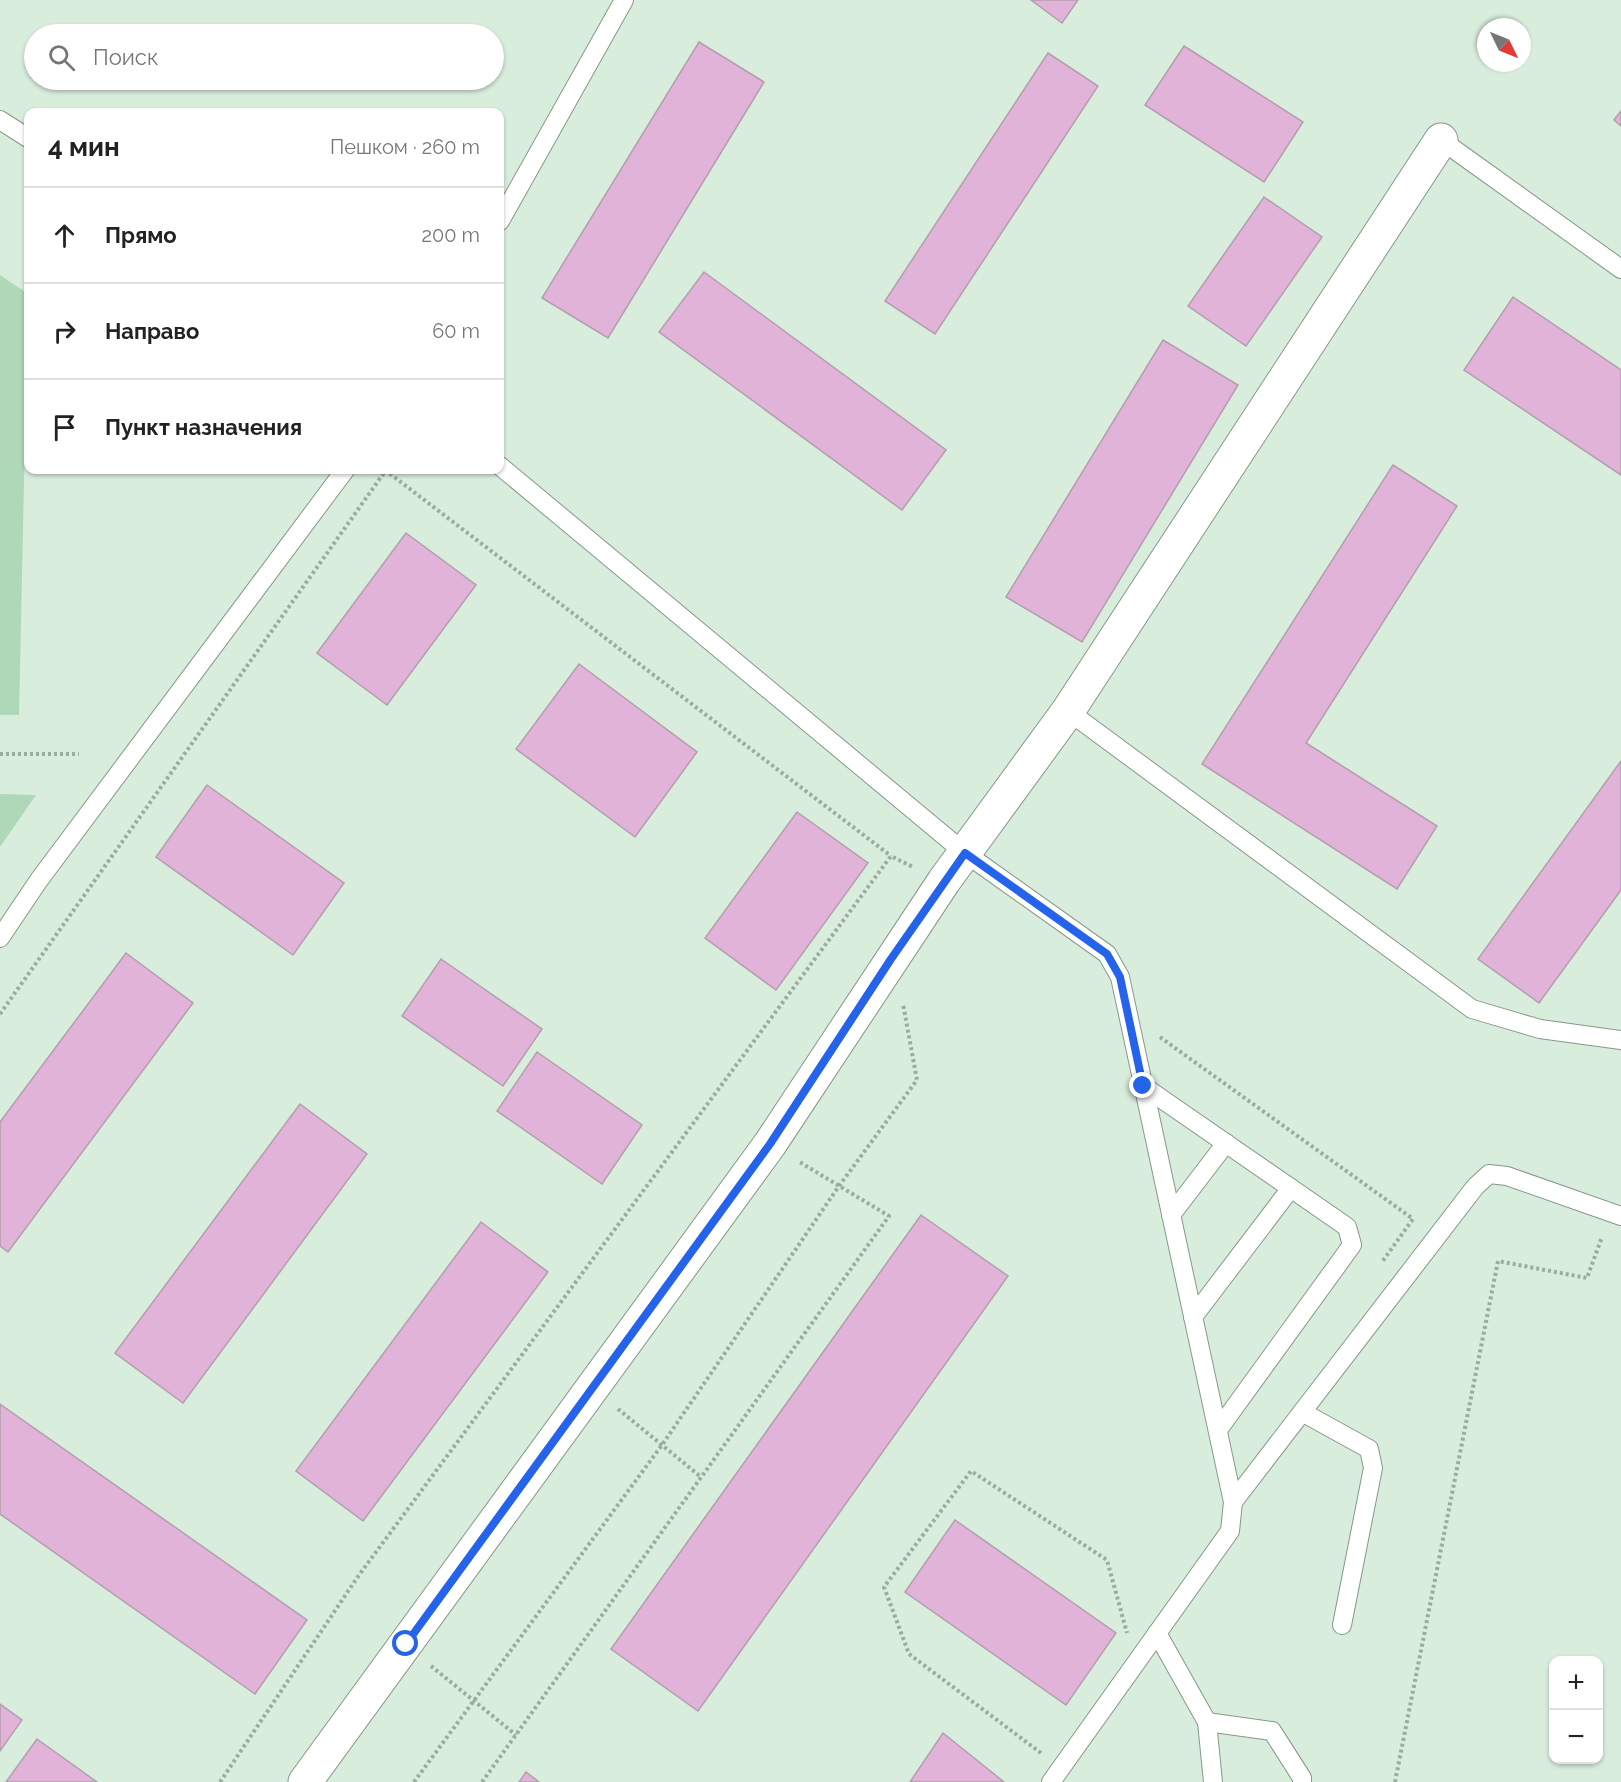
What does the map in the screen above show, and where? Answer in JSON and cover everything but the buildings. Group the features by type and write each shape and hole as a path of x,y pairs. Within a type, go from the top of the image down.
{"street":[{"path":"305,1782 770,1144 944,881 1068,711 1441,140"}],"lane":[{"path":"504,214 624,0"},
{"path":"0,120 24,135"},
{"path":"1441,140 1621,269"},
{"path":"504,469 965,853 1107,954 1120,977 1233,1502 1230,1531 1056,1775"},
{"path":"0,938 39,880 342,474"},
{"path":"1068,711 1472,1009 1540,1029 1621,1040"},
{"path":"1143,1086 1347,1227 1352,1245 1218,1430"},
{"path":"1171,1215 1226,1143"},
{"path":"1233,1502 1468,1196 1489,1174 1507,1176 1616,1214"},
{"path":"1193,1317 1291,1188"},
{"path":"1302,1412 1369,1449 1373,1468 1342,1624"},
{"path":"1157,1634 1207,1722 1213,1782"},
{"path":"1207,1722 1272,1731 1302,1778 1302,1782"}],"path":[{"path":"0,1014 382,474"},
{"path":"390,474 891,856 944,881"},
{"path":"0,754 79,754"},
{"path":"220,1782 359,1575 891,856"},
{"path":"414,1782 663,1445 840,1186 917,1080 902,998"},
{"path":"482,1782 889,1216 770,1144"},
{"path":"1395,1782 1498,1261 1587,1278 1616,1214"},
{"path":"592,1388 701,1477"},
{"path":"1056,1775 909,1654 884,1587 971,1471 1107,1560 1135,1663"},
{"path":"406,1644 472,1701 516,1735"}],"green space":[{"path":"0,275 24,291 24,474 19,715 0,715"},
{"path":"0,794 36,795 0,847"}],"route":[{"path":"406,1644 770,1144 891,959 965,853 1107,954 1120,977 1143,1086"}]}
